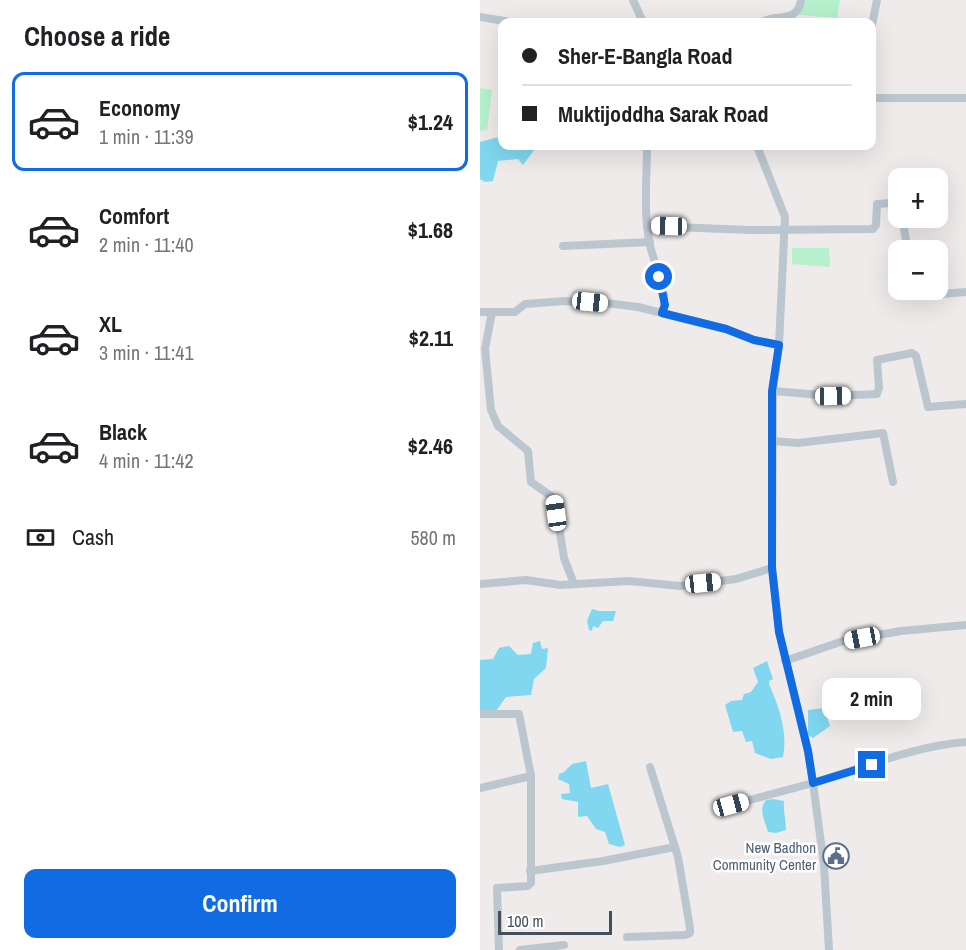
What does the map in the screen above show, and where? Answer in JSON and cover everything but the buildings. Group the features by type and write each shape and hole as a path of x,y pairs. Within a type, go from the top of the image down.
{"street":[{"path":"633,0 641,18"},
{"path":"775,18 791,16 797,12 801,0"},
{"path":"873,18 877,0"},
{"path":"480,17 498,20"},
{"path":"876,98 966,98"},
{"path":"647,150 647,226 663,292 665,305 662,313"},
{"path":"760,150 785,217 779,345 772,391 772,568 779,632 808,751 813,783 824,865 829,950"},
{"path":"647,226 785,230 873,229 876,225 877,204 888,203"},
{"path":"563,246 650,242"},
{"path":"948,293 966,292"},
{"path":"480,312 516,312 524,304 565,301 614,304 662,313 779,345"},
{"path":"492,312 482,349 492,416 498,426 526,448 531,482 555,501 564,558 574,584"},
{"path":"772,391 833,396 877,394 879,388 877,360 912,353 916,356 928,407 966,404"},
{"path":"771,441 798,443 883,433 893,482"},
{"path":"480,584 526,580 560,585 629,581 680,586 736,579 772,568"},
{"path":"785,661 843,641 901,630 966,625"},
{"path":"480,714 519,714 531,776 530,885 497,888 499,950"},
{"path":"731,805 813,783 912,752 948,743 966,742"},
{"path":"627,937 690,933 675,847 650,767"},
{"path":"480,788 531,776"},
{"path":"530,871 603,861 675,847"},
{"path":"520,950 564,945"}],"green space":[{"path":"802,0 840,0 837,18 800,15"},
{"path":"480,88 492,90 487,130 480,131"},
{"path":"792,248 829,248 830,267 792,264"}],"water":[{"path":"498,137 498,150 534,150 523,165 518,159 498,161 493,181 485,182 480,179 480,142"},
{"path":"592,609 616,611 613,621 603,621 598,628 593,626 592,631 589,630 587,621"},
{"path":"540,641 542,649 548,648 546,668 534,679 531,695 506,697 496,711 480,712 480,660 493,659 499,648 509,646 518,655 531,654 533,643"},
{"path":"767,661 773,679 769,681 769,684 779,711 784,738 783,757 771,759 755,753 752,741 746,742 742,731 733,732 725,705 731,701 742,700 744,694 751,692 758,682 753,668"},
{"path":"824,708 830,726 813,738 808,735 808,710"},
{"path":"586,761 591,788 608,784 625,845 620,847 609,844 605,832 596,829 587,816 578,817 578,802 562,799 561,794 570,793 569,784 558,779 559,774 572,764"},
{"path":"766,800 784,801 786,830 776,833 768,832 762,811"}],"place":[{"name":"New Badhon Community Center","path":"836,856"}],"route":[{"path":"659,277 665,305 662,313 779,345 772,391 772,568 779,632 785,661 808,751 813,783 872,765"}]}
